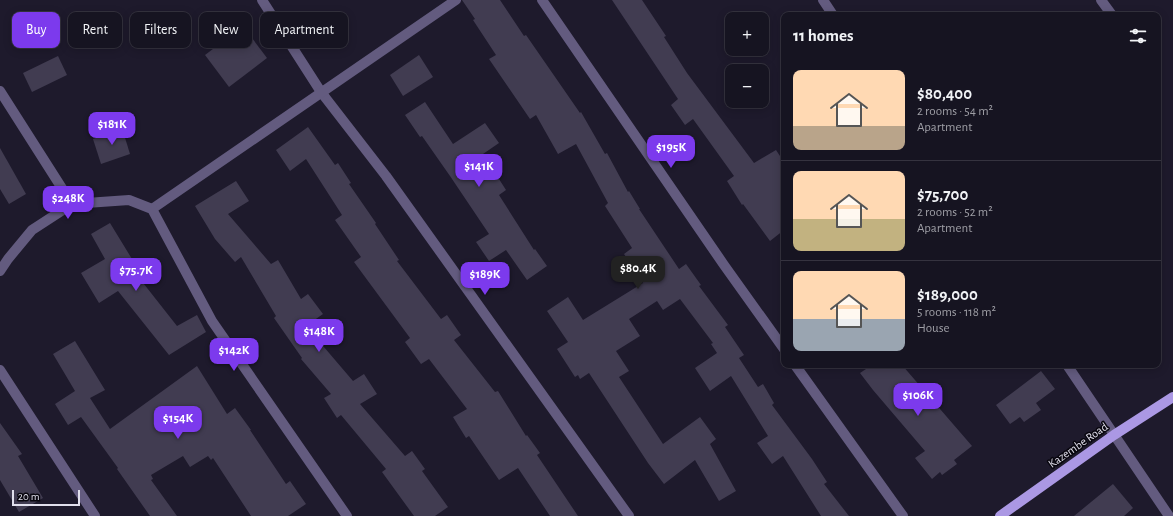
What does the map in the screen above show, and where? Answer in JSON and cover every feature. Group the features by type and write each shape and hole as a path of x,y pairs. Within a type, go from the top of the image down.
{"main road":[{"name":"Kazembe Road","path":"1000,516 1114,435 1173,397"}],"street":[{"path":"262,0 321,92 390,182 629,516"},
{"path":"152,209 456,0"},
{"path":"542,0 781,346"},
{"path":"824,0 832,12"},
{"path":"1101,0 1110,12"},
{"path":"0,91 72,204"},
{"path":"0,271 32,230 72,204 129,200 152,209 212,321 347,516"},
{"path":"797,368 903,516"},
{"path":"1069,368 1169,516"},
{"path":"0,370 95,516"}],"building":[{"path":"462,0 500,0 524,36 526,35 580,113 581,112 605,154 607,153 628,192 629,191 639,209 679,269 686,264 701,285 699,286 728,325 725,327 744,355 739,358 758,387 763,384 774,403 772,405 812,459 827,482 824,484 849,516 821,516 783,456 772,464 757,443 768,436 731,376 710,391 695,368 717,353 711,344 713,343 680,299 663,310 657,301 629,319 640,336 616,351 629,371 619,377 663,444 700,417 716,439 710,444 736,491 719,501 695,460 664,484 648,463 589,373 580,379 578,375 575,377 557,349 568,342 547,311 568,297 583,320 643,283 624,254 632,248 605,206 608,203 576,144 558,154 536,115 530,119 489,59 496,55"},
{"path":"612,0 642,0 666,36 664,37 687,73 754,163 776,150 781,158 781,232 770,241 743,204 742,205 727,181 734,176 693,119 685,125 671,105 678,99"},
{"path":"252,38 267,58 229,87 205,55 214,48 252,48"},
{"path":"419,55 433,77 403,96 390,75"},
{"path":"58,56 67,75 32,92 23,73"},
{"path":"425,102 453,144 485,123 499,143 483,154 506,190 499,195 534,250 535,249 547,266 527,280 506,250 489,261 476,242 489,234 422,136 420,137 405,115"},
{"path":"308,127 335,165 338,163 351,183 349,184 399,260 397,261 441,319 447,315 461,335 454,340 495,392 498,391 526,436 527,435 540,453 537,455 578,516 550,516 518,468 499,480 469,436 466,438 453,417 467,409 429,359 421,364 405,342 410,338 354,262 361,257 335,220 342,215 306,159 290,171 276,150"},
{"path":"122,128 130,154 101,164 93,139"},
{"path":"0,148 26,194 9,204 0,189"},
{"path":"236,181 249,201 228,214 271,264 278,260 301,299 308,294 323,314 306,326 353,381 364,374 377,394 360,404 405,456 412,451 425,469 422,471 448,507 435,516 414,516 382,472 386,469 341,415 337,418 324,398 331,394 301,359 302,358 274,318 276,316 241,257 235,262 215,239 195,206"},
{"path":"110,223 143,277 140,279 177,326 197,315 206,332 169,355 118,291 99,303 81,273 105,259 91,234"},
{"path":"75,341 105,390 90,398 110,429 197,366 227,414 235,408 286,484 290,481 306,504 288,516 251,516 213,458 211,460 208,456 190,467 183,456 151,475 153,479 151,480 177,516 150,516 81,417 68,425 55,404 75,391 53,354"},
{"path":"868,368 905,368 972,446 954,460 957,464 942,475 940,472 932,479 915,458 925,451 860,373"},
{"path":"1041,371 1055,389 1036,403 1041,410 1024,422 1020,417 1010,424 996,405"},
{"path":"0,423 22,454 18,456 43,498 19,512 0,480"},
{"path":"1113,484 1133,508 1124,516 1074,516"}]}
